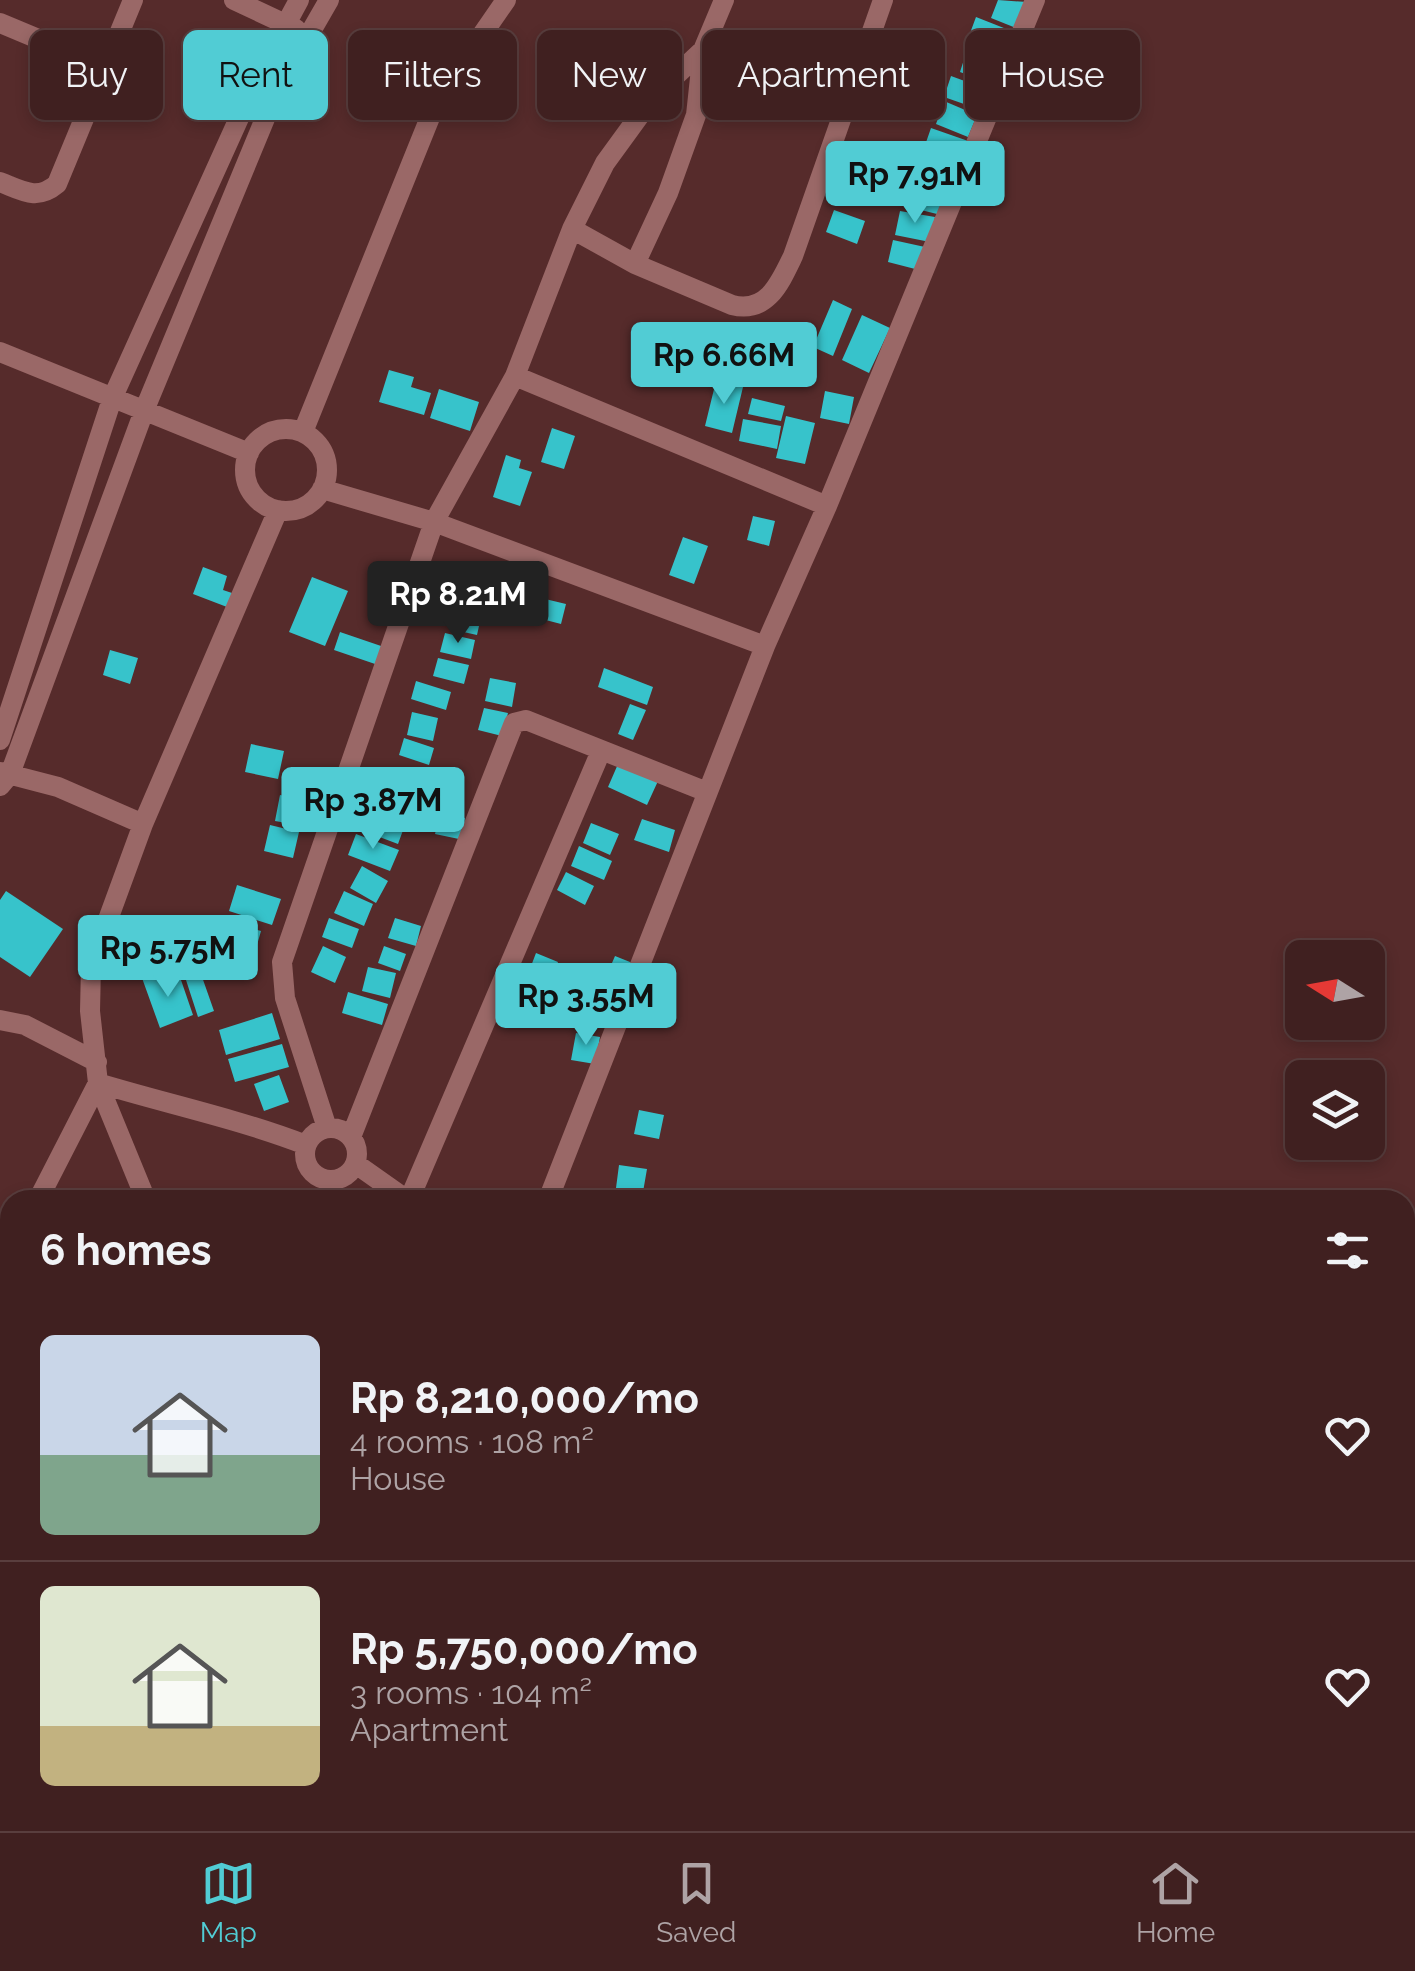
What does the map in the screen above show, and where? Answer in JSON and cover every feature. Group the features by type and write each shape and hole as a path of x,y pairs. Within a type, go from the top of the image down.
{"street":[{"path":"119,30 133,0"},
{"path":"234,0 297,30"},
{"path":"0,740 112,399 258,76 299,0"},
{"path":"309,30 329,0"},
{"path":"303,432 438,100 506,0"},
{"path":"711,30 724,0"},
{"path":"572,229 635,264 746,308 761,304 778,287 794,256 882,0"},
{"path":"552,1190 765,646 827,506 1035,0"},
{"path":"0,23 30,36"},
{"path":"326,1128 286,998 282,962 434,522 516,376 572,229 604,163 653,96 702,50"},
{"path":"635,264 696,115 702,50"},
{"path":"0,182 32,195 45,194 57,184 82,120"},
{"path":"143,824 58,788 3,777 144,411 264,120"},
{"path":"0,352 249,453"},
{"path":"516,376 827,506"},
{"path":"278,429 303,432 314,440 327,463 322,489 304,507 278,510 262,503 250,489 245,471 249,453 256,442 278,429"},
{"path":"322,489 434,522 765,646"},
{"path":"142,1190 98,1072 90,1011 91,966 143,824 278,510"},
{"path":"352,1138 340,1130 326,1128 306,1145 305,1159 311,1172 322,1180 335,1180 348,1175 356,1164 352,1138 511,726 526,720 707,792"},
{"path":"412,1190 601,751"},
{"path":"0,1020 25,1025 98,1072 306,1145"},
{"path":"43,1190 98,1072"},
{"path":"356,1164 394,1190"},
{"path":"335,1180 340,1190"}],"building":[{"path":"998,0 1027,2 1016,28 991,18"},
{"path":"976,17 1009,30 971,30"},
{"path":"951,76 965,81 965,104 945,94"},
{"path":"945,101 965,110 965,120 975,120 968,137 936,124 937,120 945,120"},
{"path":"931,128 971,142 962,165 923,151"},
{"path":"925,157 961,168 955,189 918,178"},
{"path":"906,183 946,192 941,215 901,205"},
{"path":"834,210 865,221 857,244 826,232"},
{"path":"900,211 935,217 930,242 895,235"},
{"path":"893,240 925,247 919,270 888,262"},
{"path":"833,300 852,309 833,356 813,347"},
{"path":"862,315 890,328 869,373 842,360"},
{"path":"389,370 414,377 411,387 431,393 424,415 379,402"},
{"path":"716,381 743,387 732,433 705,426"},
{"path":"439,389 479,402 470,431 430,418"},
{"path":"825,391 854,397 849,424 820,418"},
{"path":"752,398 785,406 781,421 748,414"},
{"path":"786,416 815,423 805,464 776,458"},
{"path":"743,419 781,426 777,449 739,441"},
{"path":"552,428 575,436 564,469 541,462"},
{"path":"506,455 521,460 519,468 532,472 520,506 493,497"},
{"path":"753,516 775,521 769,546 747,540"},
{"path":"683,537 708,546 694,584 669,575"},
{"path":"203,567 227,576 223,590 232,593 227,607 193,594"},
{"path":"312,577 348,591 325,646 289,632"},
{"path":"516,592 566,604 561,624 511,611"},
{"path":"456,602 483,608 477,635 450,629"},
{"path":"340,632 384,647 378,665 334,650"},
{"path":"445,633 475,640 471,659 440,652"},
{"path":"110,650 138,658 130,684 103,675"},
{"path":"438,658 469,665 464,684 433,676"},
{"path":"604,668 653,687 647,705 598,687"},
{"path":"490,678 516,683 512,707 485,701"},
{"path":"416,681 451,692 446,710 411,699"},
{"path":"630,704 646,710 633,740 618,734"},
{"path":"484,708 508,713 502,736 478,730"},
{"path":"412,712 438,718 433,741 407,735"},
{"path":"404,738 434,748 429,765 399,755"},
{"path":"251,744 284,751 278,779 245,772"},
{"path":"618,764 658,781 647,805 608,787"},
{"path":"280,795 315,802 310,827 275,821"},
{"path":"369,808 406,822 398,844 361,830"},
{"path":"440,813 465,818 459,839 435,834"},
{"path":"642,819 675,830 669,852 634,840"},
{"path":"591,823 619,834 610,855 583,843"},
{"path":"270,825 299,832 293,858 264,851"},
{"path":"356,834 399,850 390,871 348,855"},
{"path":"579,846 612,861 604,880 571,866"},
{"path":"362,866 388,881 376,903 350,888"},
{"path":"566,872 594,886 585,905 557,890"},
{"path":"237,885 281,899 272,925 229,911"},
{"path":"6,891 63,929 30,977 0,957 0,900"},
{"path":"344,891 373,904 364,926 334,913"},
{"path":"329,918 359,929 352,948 322,937"},
{"path":"395,918 421,926 416,946 388,938"},
{"path":"231,922 261,931 251,966 220,957"},
{"path":"323,946 346,957 335,983 311,972"},
{"path":"384,946 406,954 400,971 378,963"},
{"path":"536,953 558,962 551,983 528,974"},
{"path":"615,956 635,964 619,1000 600,991"},
{"path":"368,967 396,973 390,998 362,991"},
{"path":"201,974 214,1011 198,1017 186,980"},
{"path":"142,978 181,980 193,1015 160,1028"},
{"path":"524,980 551,988 544,1010 517,1001"},
{"path":"348,992 388,1004 382,1025 342,1013"},
{"path":"272,1013 280,1039 226,1055 219,1030"},
{"path":"576,1033 600,1037 595,1064 571,1060"},
{"path":"282,1044 289,1067 235,1082 228,1059"},
{"path":"279,1075 289,1102 264,1111 254,1084"},
{"path":"639,1110 664,1115 659,1139 634,1134"},
{"path":"619,1165 647,1169 643,1190 616,1188"}]}
